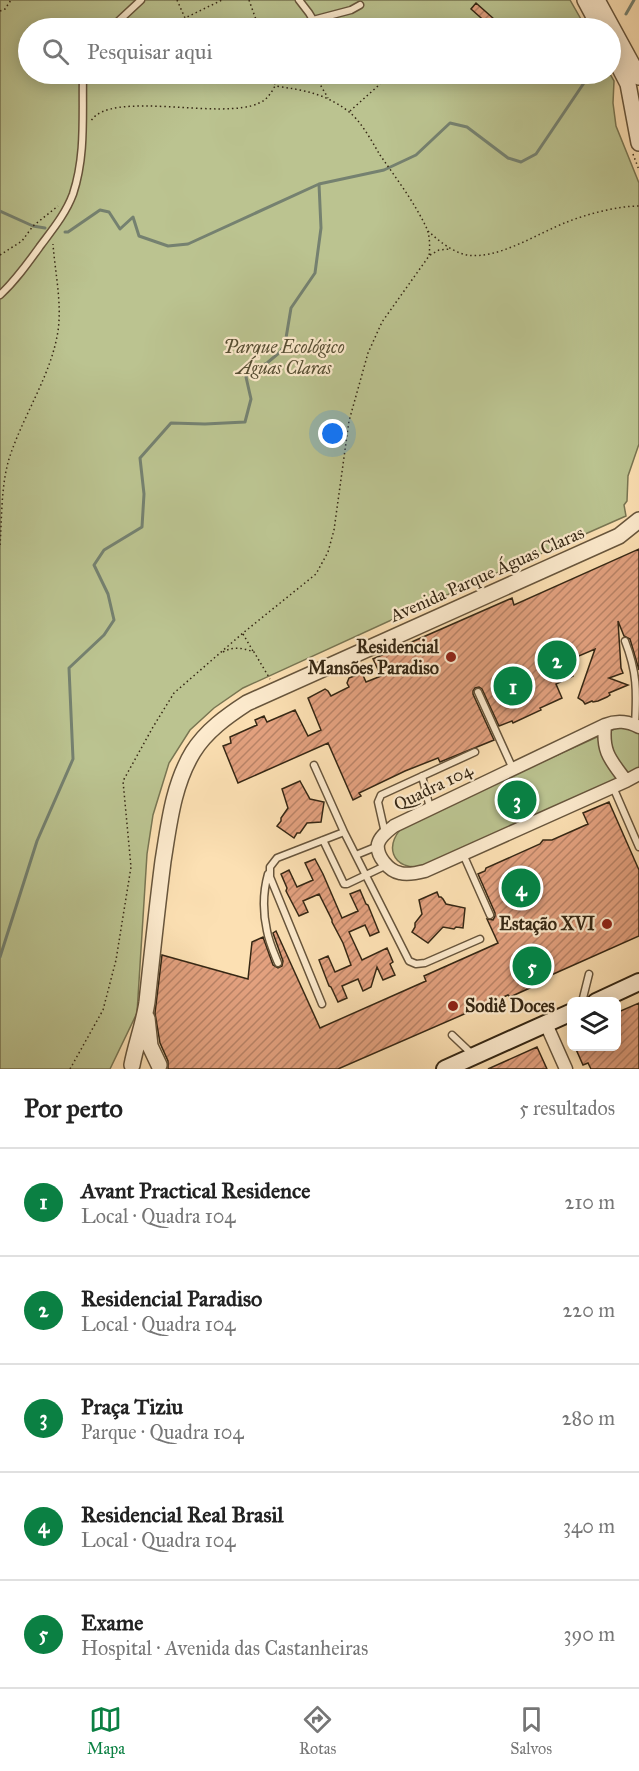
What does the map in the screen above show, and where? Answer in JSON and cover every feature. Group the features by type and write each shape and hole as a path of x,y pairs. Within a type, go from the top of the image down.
{"main road":[{"path":"607,997 639,982"},
{"path":"445,1069 567,1014"}],"street":[{"path":"585,0 595,18"},
{"path":"597,0 607,18"},
{"path":"621,44 639,77"},
{"path":"621,71 628,84 639,143"},
{"name":"Avenida Parque Águas Claras","path":"131,1067 146,1006 170,811 180,780 199,742 221,721 247,703 619,536 639,520"},
{"name":"Avenida Parque Águas Claras","path":"619,536 639,533"},
{"name":"Quadra 104","path":"375,847 385,833 394,826 605,724 622,721 637,726"},
{"path":"605,724 605,742 609,758 626,781"},
{"path":"375,847 384,866 398,873 424,871 639,774"},
{"name":"Avenida Parque Águas Claras","path":"146,1006 150,1046 160,1067"},
{"path":"546,1024 566,1069"},
{"path":"131,1067 143,1059 154,1061 160,1067"}],"lane":[{"path":"122,18 141,0"},
{"path":"299,0 312,18"},
{"path":"321,18 351,10 360,5"},
{"path":"0,295 28,264 63,214 73,194 82,147 83,84"},
{"path":"624,641 636,678 637,726"},
{"path":"478,692 513,769"},
{"path":"385,833 378,799 386,792 475,752"},
{"path":"314,765 344,832 409,961 413,964 425,963 480,939"},
{"path":"423,776 430,808"},
{"path":"613,787 639,847"},
{"path":"278,963 267,932 265,892 270,867 277,858 344,832"},
{"path":"323,840 344,884 384,866"},
{"path":"356,855 375,847"},
{"path":"463,854 490,915"},
{"path":"269,870 281,907 322,1004"},
{"path":"583,997 589,974"},
{"path":"452,1035 474,1056"}],"path":[{"path":"0,11 5,9 11,0"},
{"path":"177,0 185,18 222,0"},
{"path":"249,0 255,18"},
{"path":"320,84 328,98"},
{"path":"350,112 380,84"},
{"path":"90,125 93,118 110,108 164,106 227,110 260,103 269,96 275,86 306,90 328,98 350,112 399,182 427,230 439,241 464,254 478,256 494,253 577,218 617,208 639,206"},
{"path":"0,255 22,241 33,226 73,194"},
{"path":"427,230 430,243 429,256"},
{"path":"0,545 5,477 9,459 52,358 58,329 52,242"},
{"path":"70,1069 103,1010 116,960 131,867 123,781 174,693 316,574 328,552 334,530 349,421 368,353 382,322 429,256 439,250 453,249"},
{"path":"243,633 276,691"},
{"path":"219,654 230,648 244,648 254,652"}],"green space":[{"name":"Parque Ecológico Águas Claras","path":"0,0 570,0 580,18 18,18 18,84 614,84 613,103 616,126 639,183 639,444 628,476 627,501 624,505 626,516 243,688 214,708 190,730 169,763 153,815 147,854 137,1013 110,1069 0,1069"},
{"path":"619,727 639,731 639,769 425,866 404,865 394,854 394,839 408,823"}],"building":[{"path":"476,3 493,18 481,18 471,9"},
{"path":"639,549 639,670 630,639 624,636 618,621 623,673 609,678 628,685 609,693 610,695 598,701 585,704 578,698 595,649 567,661 573,676 556,684 562,698 513,723 512,721 499,726 482,689 475,688 473,694 494,740 440,762 438,758 405,771 359,793 361,796 353,800 328,743 238,783 223,746 231,743 230,737 257,725 255,720 264,716 267,722 295,710 308,736 321,730 308,698 325,689 331,696 349,687 347,683 349,678 362,673 366,682 381,676 373,659 512,598 514,605"},
{"path":"300,781 310,799 324,802 321,822 307,823 294,838 277,826 288,808 282,789"},
{"path":"609,802 639,870 639,936 531,984 532,987 510,997 508,995 338,1069 168,1069 168,1061 160,1043 155,1013 162,955 248,979 252,942 263,937 273,965 278,968 282,966 283,961 273,933 276,931 320,1028 426,981 424,976 498,943 487,919 493,920 495,913 478,874 486,868 540,844 543,840 552,840 588,824 583,813"},
{"path":"315,859 342,918 358,911 350,894 360,890 368,905 379,932 370,936 365,925 349,932 362,960 387,948 393,962 390,964 395,975 383,980 377,967 371,987 363,991 358,979 342,986 347,998 338,1002 319,960 328,956 335,972 351,965 343,943 319,894 303,901 308,912 299,916 286,891 287,888 281,874 289,870 297,887 313,880 305,863"},
{"path":"437,892 446,904 465,908 463,928 443,927 428,943 412,932 422,914 419,900"},
{"path":"639,1003 639,1069 591,1069 588,1063 583,1065 577,1051 621,1051 621,1011"},
{"path":"537,1047 547,1069 488,1069"}],"waterway":[{"path":"626,14 634,0"},
{"path":"0,957 37,841 73,759 69,668 104,635 114,620 108,594 94,565 104,550 142,527 144,494 140,458 171,423 245,422 251,399 246,377 280,352 285,344 291,308 315,273 321,228 319,184 384,170 416,155 450,123 467,127 508,158 521,162 536,154 583,84"},
{"path":"65,232 100,210 109,212 120,229 133,217 139,236 168,246 188,244 319,184"},
{"path":"0,211 33,226 45,228"}],"place":[{"name":"Residencial Mansões Paradiso","path":"451,657"},
{"name":"Residencial Paradiso","path":"557,660"},
{"name":"Avant Practical Residence","path":"513,686"},
{"name":"Praça Tiziu","path":"517,800"},
{"name":"Residencial Real Brasil","path":"521,888"},
{"name":"Estação XVI","path":"607,924"},
{"name":"Exame","path":"532,966"},
{"name":"Sodiê Doces","path":"453,1006"}]}
